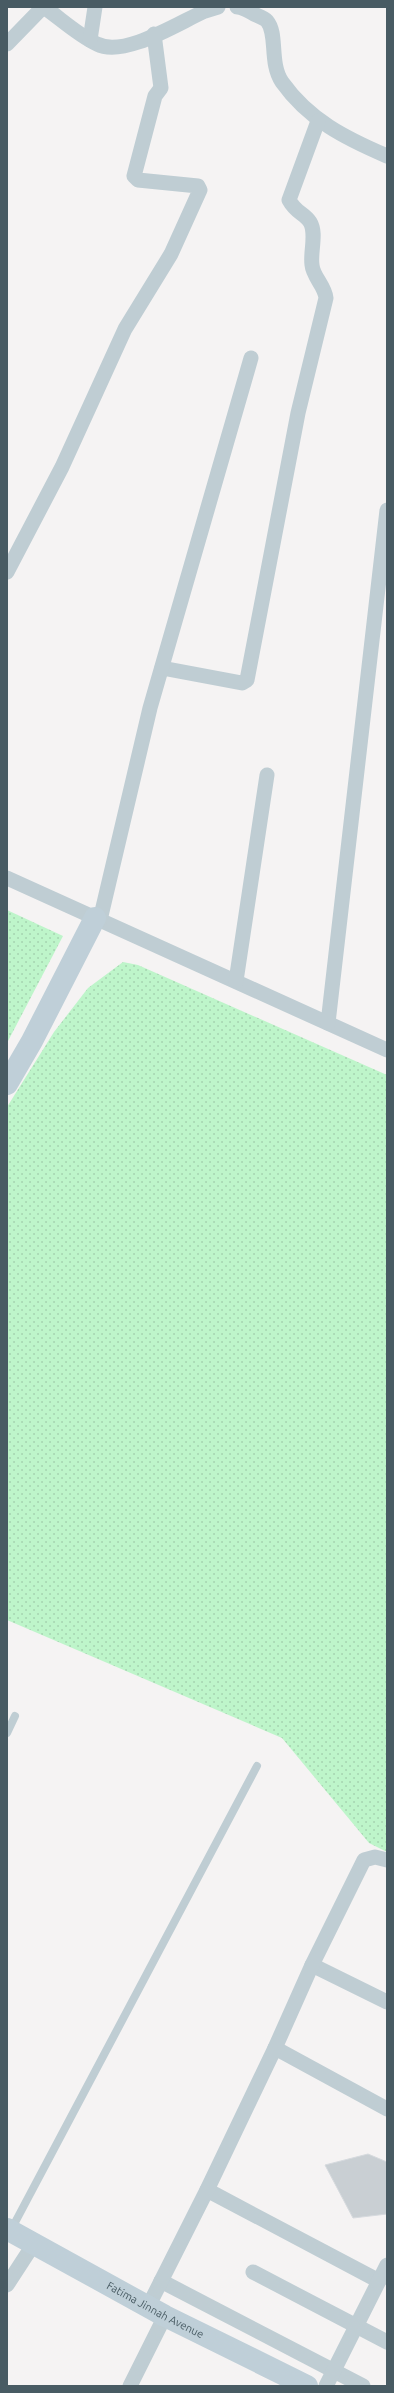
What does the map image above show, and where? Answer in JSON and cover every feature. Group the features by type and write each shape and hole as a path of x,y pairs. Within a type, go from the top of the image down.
{"main road":[{"path":"7,1084 32,1041 97,919"},
{"name":"Fatima Jinnah Avenue","path":"9,2230 35,2242 156,2311 307,2386"}],"street":[{"path":"7,44 44,7 90,40 107,48 129,46 205,11 218,7"},
{"path":"90,40 95,7"},
{"path":"237,7 267,20 271,28 274,67 282,82 318,121 358,144 387,156"},
{"path":"7,572 62,468 125,329 171,254 200,190 198,186 138,180 134,176 155,96 161,88 154,34"},
{"path":"162,668 242,683 247,680 298,413 326,298 326,291 312,266 312,229 309,222 294,210 289,200 318,121"},
{"path":"97,919 162,668 251,358"},
{"path":"328,1023 387,510"},
{"path":"236,981 267,774"},
{"path":"7,878 387,1050"},
{"path":"130,2386 156,2311 161,2281 207,2190 275,2048 312,1965 364,1860 375,1857 387,1860"},
{"path":"312,1965 387,2002"},
{"path":"275,2048 387,2109"},
{"path":"207,2190 379,2281"},
{"path":"7,2285 35,2242"},
{"path":"326,2386 387,2265"},
{"path":"252,2272 357,2325 387,2342"},
{"path":"161,2281 363,2386"}],"lane":[{"path":"7,1733 15,1716"},
{"path":"9,2230 257,1766"}],"green space":[{"path":"7,910 63,936 7,1043"},
{"path":"123,962 138,965 387,1075 387,1852 369,1843 282,1738 7,1620 7,1107 54,1032 88,988"}],"building":[{"path":"368,2154 387,2162 387,2214 353,2218 325,2165"}]}
